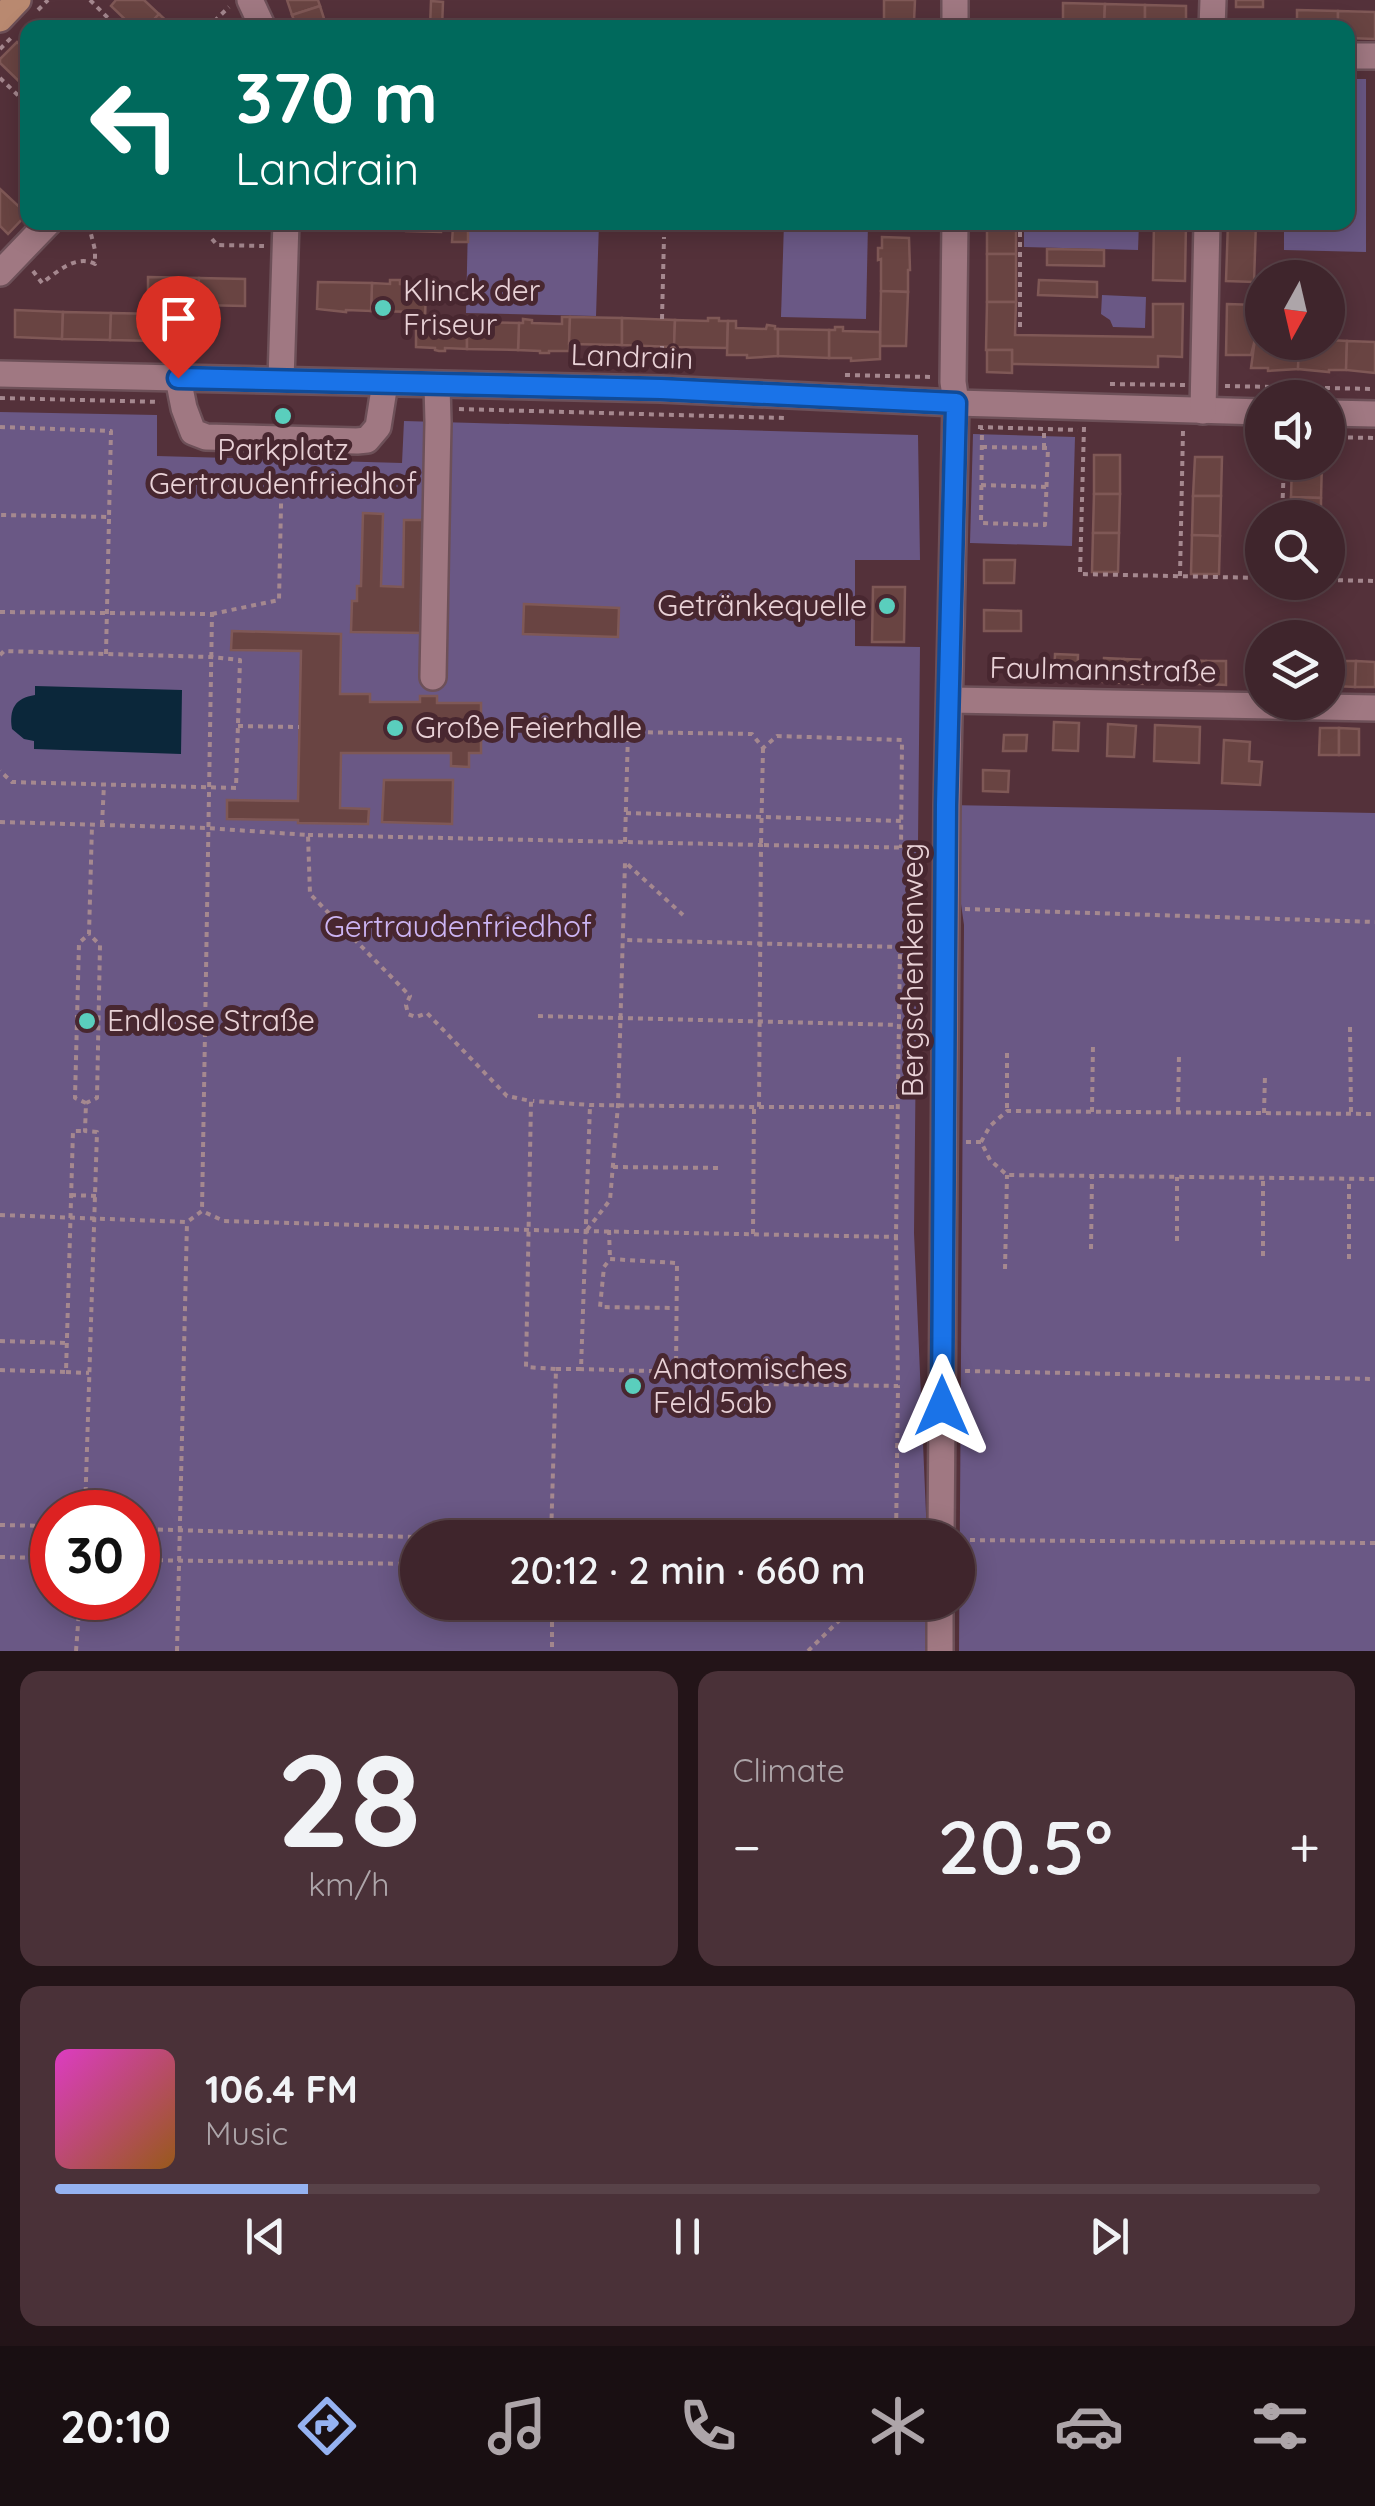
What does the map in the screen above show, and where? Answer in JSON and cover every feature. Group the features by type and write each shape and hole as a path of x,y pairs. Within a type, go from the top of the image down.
{"main road":[{"path":"0,19 18,0"}],"street":[{"path":"8,264 41,230"},
{"path":"281,380 286,230"},
{"name":"Bergschenkenweg","path":"941,1520 946,848 956,415 955,230"},
{"path":"1193,411 1206,230"},
{"name":"Landrain","path":"0,374 175,390 281,380 386,384 437,397 661,389 956,415 1084,418 1245,412"},
{"path":"175,390 193,432 206,437 358,441 367,440 378,426 386,384"},
{"path":"433,677 437,397"},
{"path":"1345,413 1375,414"},
{"name":"Faulmannstraße","path":"950,700 1375,708"},
{"path":"940,1620 940,1651"}],"path":[{"path":"90,0 110,20"},
{"path":"216,20 237,0"},
{"path":"0,78 20,97"},
{"path":"8,264 36,273 42,283 74,262 88,260 95,264 90,230"},
{"path":"1020,230 1020,327"},
{"path":"662,319 664,237"},
{"path":"212,239 217,244 270,246"},
{"path":"0,398 175,390"},
{"path":"437,397 785,418"},
{"path":"1180,576 1193,411"},
{"path":"956,415 982,428 1084,418 1080,574 1245,578"},
{"path":"0,427 111,430 106,654"},
{"path":"982,428 981,522 1044,525 1048,448 982,447"},
{"path":"1345,437 1375,438"},
{"path":"0,612 212,614 279,600 282,438"},
{"path":"982,485 1046,488"},
{"path":"0,515 109,517"},
{"path":"1345,580 1375,581"},
{"path":"202,1211 212,614"},
{"path":"0,654 4,651 240,660 236,788 12,782 0,771"},
{"path":"238,726 300,727"},
{"path":"626,842 628,732 752,734 763,748 753,1234"},
{"path":"763,748 777,736 902,740 901,848"},
{"path":"102,825 104,784"},
{"path":"626,813 901,821"},
{"path":"0,822 308,835 946,848"},
{"path":"86,1104 75,1098 80,943 89,934 92,824"},
{"path":"308,835 310,894 410,996 408,1014 416,1018 427,1014 507,1096 618,1106 898,1107"},
{"path":"587,1230 610,1200 622,1020 625,862 683,916"},
{"path":"962,909 1375,922"},
{"path":"86,1104 97,1098 100,945 89,934"},
{"path":"624,940 900,946 896,1520"},
{"path":"538,1016 898,1025"},
{"path":"1350,1026 1351,1114"},
{"path":"1092,1112 1093,1042"},
{"path":"1007,1053 1007,1111"},
{"path":"1178,1112 1179,1054"},
{"path":"1264,1113 1266,1075"},
{"path":"532,1100 526,1367 756,1374 764,1384 898,1386"},
{"path":"85,1131 86,1104"},
{"path":"579,1369 590,1105"},
{"path":"981,1142 990,1126 1007,1111 1375,1114"},
{"path":"66,1372 73,1131 96,1132 86,1490"},
{"path":"944,1142 981,1142"},
{"path":"981,1142 990,1160 1007,1175 1375,1179"},
{"path":"613,1167 722,1168"},
{"path":"1004,1268 1007,1175"},
{"path":"1090,1248 1092,1176"},
{"path":"1177,1241 1178,1177"},
{"path":"1263,1256 1264,1177"},
{"path":"1349,1179 1349,1258"},
{"path":"71,1195 96,1196"},
{"path":"0,1215 187,1222 202,1211"},
{"path":"202,1211 224,1221 896,1237"},
{"path":"177,1651 187,1222"},
{"path":"609,1230 610,1258 604,1268 600,1306 676,1308"},
{"path":"610,1258 677,1262 676,1370"},
{"path":"0,1341 67,1342"},
{"path":"0,1370 89,1373"},
{"path":"552,1520 556,1370"},
{"path":"942,1372 1375,1379"},
{"path":"0,1526 30,1526"},
{"path":"160,1529 400,1537"},
{"path":"975,1540 1375,1543"},
{"path":"0,1557 30,1558"},
{"path":"160,1561 400,1564"},
{"path":"76,1651 78,1620"},
{"path":"552,1620 552,1651"},
{"path":"808,1651 840,1620"}],"green space":[{"path":"1355,79 1366,79 1366,252 1284,250 1284,230 1355,230"},
{"path":"468,230 599,230 596,316 466,313"},
{"path":"784,230 868,230 866,319 781,317"},
{"path":"1024,230 1139,230 1138,250 1024,247"},
{"path":"1102,295 1146,297 1145,328 1113,327 1101,314"},
{"name":"Gertraudenfriedhof","path":"0,412 157,415 157,456 402,463 404,421 918,435 920,560 855,560 855,646 920,647 914,1233 926,1520 400,1520 400,1620 931,1620 932,1651 0,1651"},
{"path":"973,434 1075,437 1072,546 970,543"},
{"path":"947,805 1375,813 1375,1651 959,1651 959,1620 975,1620 975,1520 960,1520 964,925"}],"water":[{"path":"35,686 182,690 181,754 34,749 34,741 24,739 12,729 11,722 15,706 35,695"}],"building":[{"path":"116,0 144,0 159,14 153,20 126,20 111,6"},
{"path":"287,0 318,0 320,6 292,15"},
{"path":"884,0 915,0 914,20 884,20"},
{"path":"1236,0 1263,0 1263,7 1236,7"},
{"path":"431,1 443,2 442,20 430,20"},
{"path":"1063,3 1105,4 1104,20 1063,20"},
{"path":"1105,4 1145,5 1145,20 1104,20"},
{"path":"1145,5 1186,6 1186,20 1145,20"},
{"path":"320,6 324,20 294,20 292,15"},
{"path":"1297,10 1338,11 1338,20 1297,20"},
{"path":"1338,11 1375,12 1375,39 1355,38 1355,20 1338,20"},
{"path":"17,42 20,45 20,82 0,63"},
{"path":"0,189 20,208 20,221 8,234 0,226"},
{"path":"453,230 468,230 468,242 452,242"},
{"path":"987,230 1016,230 1016,254 987,254"},
{"path":"1154,230 1186,230 1185,281 1153,280"},
{"path":"1228,230 1256,230 1255,260 1245,260 1245,282 1226,281"},
{"path":"882,237 909,238 908,292 881,291 878,248 882,248"},
{"path":"1047,249 1104,250 1104,266 1047,265"},
{"path":"987,254 1016,254 1016,302 987,302"},
{"path":"148,277 199,278 198,305 157,304 157,314 148,314"},
{"path":"199,278 245,279 245,306 198,305"},
{"path":"390,280 426,285 425,321 417,321 418,312 371,311 372,283 390,284"},
{"path":"1039,280 1097,282 1097,297 1038,295"},
{"path":"318,282 372,283 371,311 317,309"},
{"path":"881,291 908,292 906,346 880,346"},
{"path":"987,302 1016,302 1015,335 1153,337 1153,304 1183,304 1182,357 1158,356 1158,367 1012,364 1012,350 986,350"},
{"path":"1227,304 1245,305 1245,355 1226,355"},
{"path":"15,310 63,312 62,339 15,337"},
{"path":"63,312 111,313 110,340 62,339"},
{"path":"111,313 158,314 157,341 110,340"},
{"path":"562,317 570,317 569,351 518,350 519,323 523,319 562,324"},
{"path":"570,317 622,318 622,345 569,344"},
{"path":"454,318 467,322 467,349 439,351 416,347 416,321"},
{"path":"622,318 675,320 674,347 622,345"},
{"path":"675,320 728,321 727,348 674,347"},
{"path":"728,321 736,321 736,328 775,326 778,356 727,355"},
{"path":"467,322 519,323 518,350 467,349"},
{"path":"843,327 843,331 880,332 880,359 829,358 829,330"},
{"path":"778,329 829,330 829,358 778,356"},
{"path":"1347,341 1346,370 1298,369 1298,360 1345,360"},
{"path":"1347,341 1375,342 1375,373 1346,370"},
{"path":"987,350 1012,350 1012,373 987,372"},
{"path":"1252,360 1298,360 1298,369 1251,368"},
{"path":"1094,455 1120,455 1120,494 1094,494"},
{"path":"1195,457 1222,457 1221,496 1193,496"},
{"path":"1291,480 1322,480 1321,498 1291,497"},
{"path":"1094,494 1120,494 1119,533 1093,533"},
{"path":"1193,496 1221,496 1220,536 1192,535"},
{"path":"1291,497 1321,498 1321,500"},
{"path":"363,513 383,514 381,586 403,587 404,520 426,520 425,633 351,632 352,601 357,601 357,586 361,586"},
{"path":"1093,533 1119,533 1118,572 1092,572"},
{"path":"1192,535 1220,536 1219,574 1191,574"},
{"path":"984,560 1015,560 1014,583 984,583"},
{"path":"873,587 905,587 904,642 872,642"},
{"path":"524,604 619,608 618,637 523,634"},
{"path":"984,610 1021,611 1021,631 984,631"},
{"name":"Große Feierhalle","path":"232,631 341,634 340,694 370,694 370,702 420,702 420,696 437,696 437,703 481,703 481,719 489,722 489,736 481,740 481,753 469,753 469,767 451,766 451,753 341,753 340,808 369,809 368,824 227,819 227,800 298,801 301,651 231,650"},
{"path":"1055,654 1078,655 1077,681 1054,680"},
{"path":"1104,658 1124,659 1123,683 1103,682"},
{"path":"1124,659 1150,660 1149,684 1123,683"},
{"path":"1185,660 1206,661 1205,684 1185,684"},
{"path":"1206,661 1226,661 1226,685 1205,684"},
{"path":"1345,661 1356,661 1355,687 1345,687"},
{"path":"1356,661 1375,662 1375,687 1355,687"},
{"path":"1054,722 1079,723 1078,751 1053,750"},
{"path":"1108,724 1136,726 1134,757 1107,756"},
{"path":"1155,725 1200,727 1199,763 1154,761"},
{"path":"1320,728 1339,728 1339,755 1319,755"},
{"path":"1339,728 1359,729 1359,755 1339,755"},
{"path":"1004,735 1027,735 1026,751 1003,751"},
{"path":"1224,740 1250,742 1249,761 1262,762 1260,785 1222,783"},
{"path":"983,770 1009,771 1008,792 983,791"},
{"path":"384,780 453,780 452,824 382,822"}],"place":[{"name":"Klinck der Friseur","path":"383,308"},
{"name":"Parkplatz Gertraudenfriedhof","path":"283,416"},
{"name":"Getränkequelle","path":"887,606"},
{"name":"Große Feierhalle","path":"395,728"},
{"name":"Endlose Straße","path":"87,1021"},
{"name":"Anatomisches Feld 5ab","path":"633,1386"}],"route":[{"path":"178,378 661,389 956,403 946,805 942,1406"}]}
